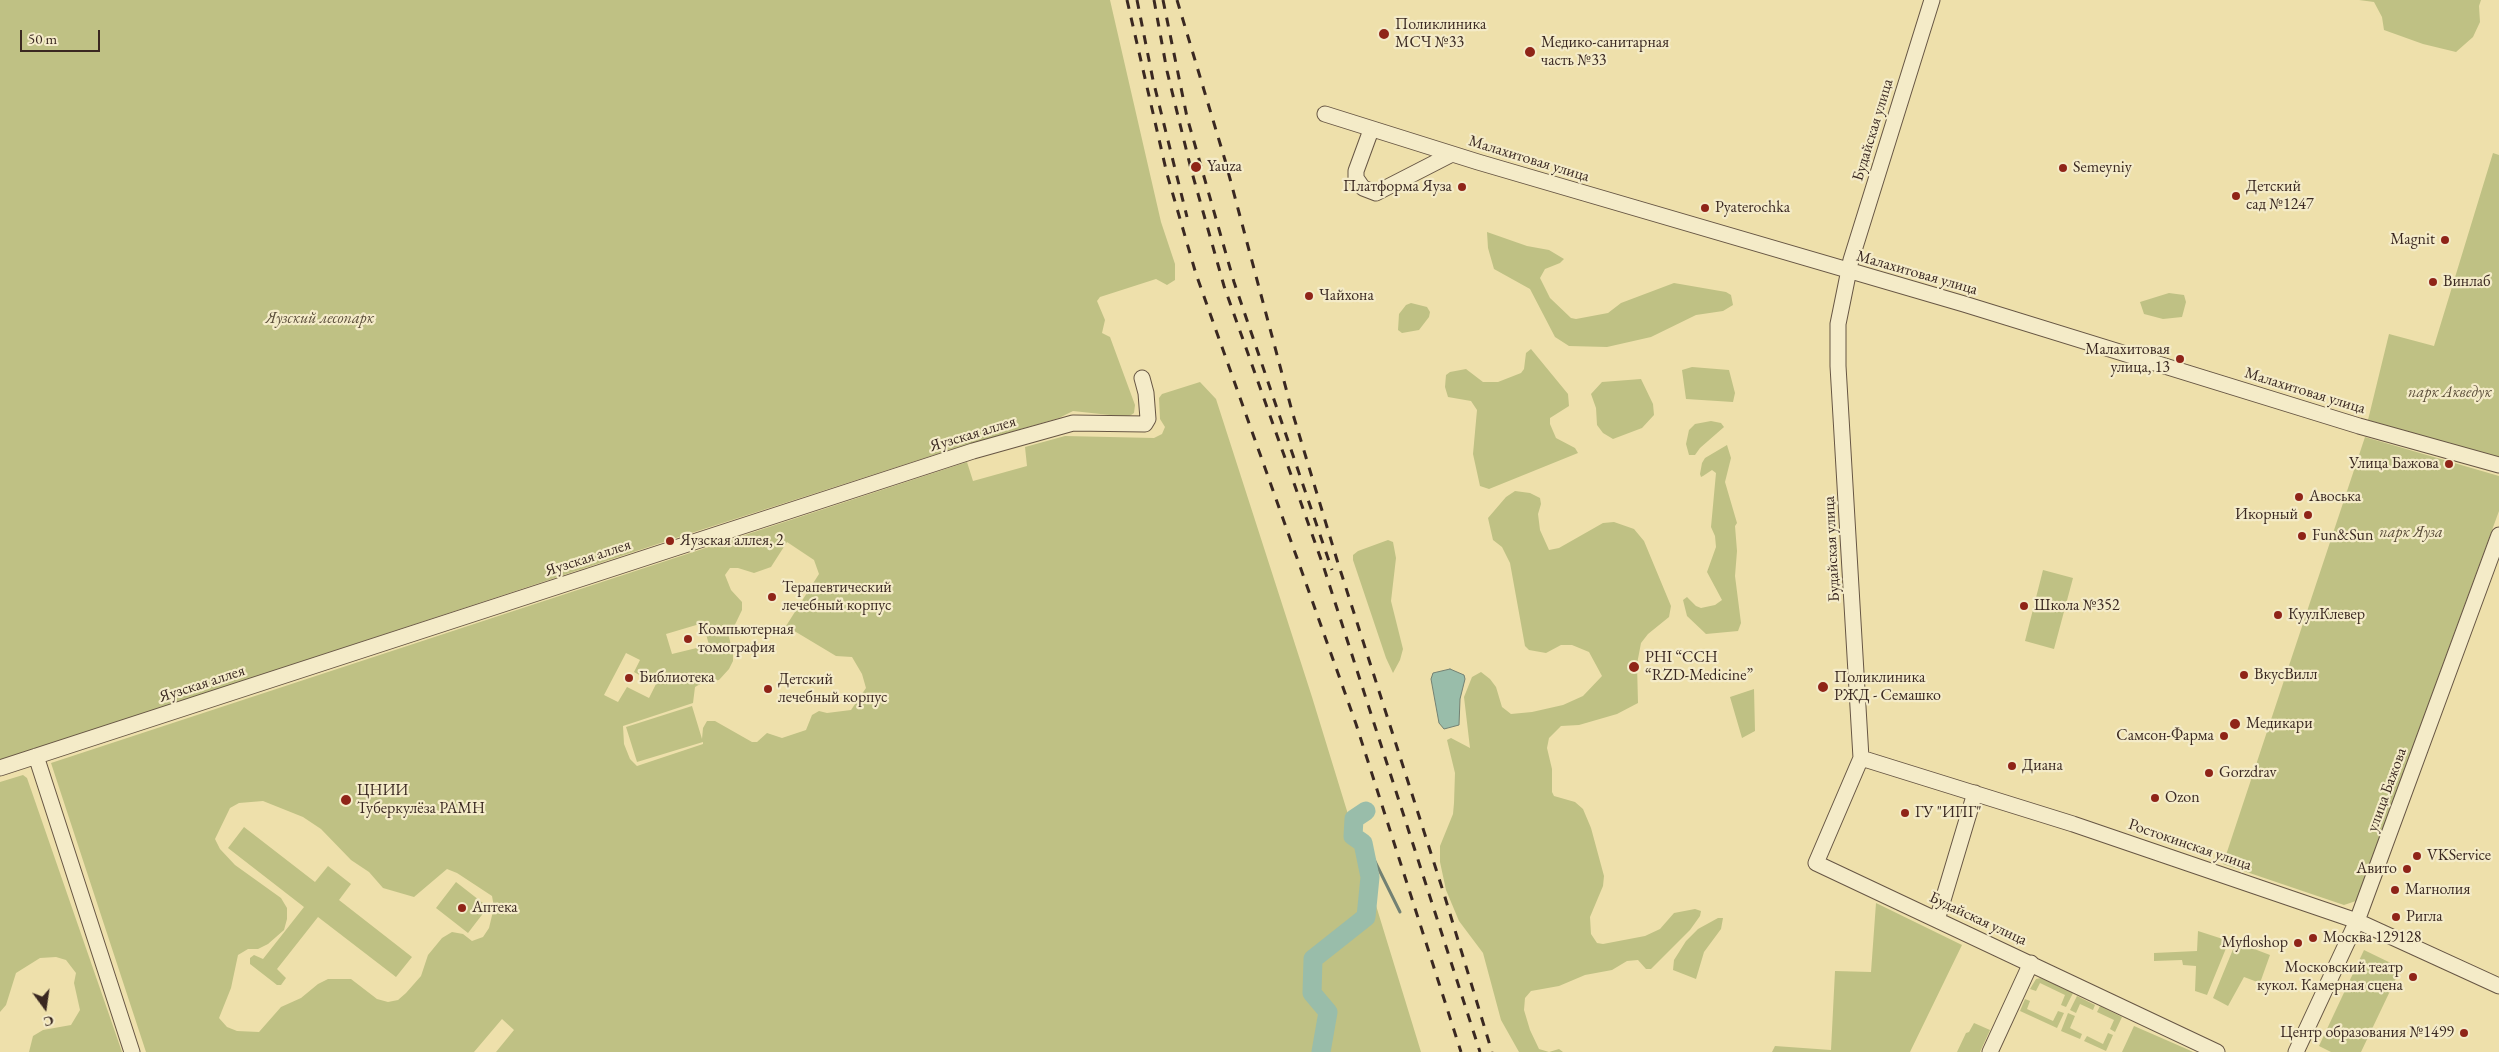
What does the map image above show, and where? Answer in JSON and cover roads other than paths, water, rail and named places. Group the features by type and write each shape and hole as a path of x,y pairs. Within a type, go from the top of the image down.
{"street":[{"name":"Будайская улица","path":"1932,0 1848,271 1838,324 1838,366 1861,758 1816,863 2217,1052"},
{"name":"Малахитовая улица","path":"1325,114 1371,130 1964,304 2359,426 2499,465"},
{"path":"1371,130 1356,171 1356,178 1363,188 1376,193 1452,154"},
{"name":"Яузская аллея","path":"0,768 973,451 1073,423 1145,424 1148,419 1146,393 1142,378"},
{"name":"улица Бажова","path":"2296,1052 2357,921 2499,535"},
{"path":"36,756 132,1052"},
{"name":"Ростокинская улица","path":"1861,758 2115,838 2357,921 2499,986"},
{"path":"1937,920 1975,793"},
{"path":"1990,1052 2031,963"}],"waterway":[{"path":"1321,1052 1328,1012 1312,993 1313,959 1366,917 1370,877 1363,843 1353,836 1354,819 1366,811"},
{"path":"1354,819 1400,912"}],"railway":[{"path":"1127,0 1167,174 1196,274 1356,724 1461,1052"},
{"path":"1137,0 1153,80 1187,217"},
{"path":"1154,0 1167,71 1191,169 1224,286 1323,565 1480,1052"},
{"path":"1163,0 1187,117 1234,282 1332,570"},
{"path":"1177,0 1225,160 1292,411 1492,1052"}],"place":[{"name":"Поликлиника МСЧ №33","path":"1384,34"},
{"name":"Медико-санитарная часть №33","path":"1530,52"},
{"name":"Yauza","path":"1196,167"},
{"name":"Semeyniy","path":"2063,168"},
{"name":"Платформа Яуза","path":"1462,187"},
{"name":"Детский сад №1247","path":"2236,196"},
{"name":"Pyaterochka","path":"1705,208"},
{"name":"Magnit","path":"2445,240"},
{"name":"Винлаб","path":"2433,282"},
{"name":"Чайхона","path":"1309,296"},
{"name":"Малахитовая улица, 13","path":"2180,359"},
{"name":"Улица Бажова","path":"2449,464"},
{"name":"Авоська","path":"2299,497"},
{"name":"Икорный","path":"2308,515"},
{"name":"Fun&Sun","path":"2302,536"},
{"name":"Яузская аллея, 2","path":"670,541"},
{"name":"Терапевтический лечебный корпус","path":"772,597"},
{"name":"Школа №352","path":"2024,606"},
{"name":"КуулКлевер","path":"2278,615"},
{"name":"Компьютерная томография","path":"688,639"},
{"name":"PHI “CCH “RZD-Medicine”","path":"1634,667"},
{"name":"ВкусВилл","path":"2244,675"},
{"name":"Библиотека","path":"629,678"},
{"name":"Поликлиника РЖД - Семашко","path":"1823,687"},
{"name":"Детский лечебный корпус","path":"768,689"},
{"name":"Медикари","path":"2235,724"},
{"name":"Самсон-Фарма","path":"2224,736"},
{"name":"Диана","path":"2012,766"},
{"name":"Gorzdrav","path":"2209,773"},
{"name":"Ozon","path":"2155,798"},
{"name":"ЦНИИ Туберкулёза РАМН","path":"346,800"},
{"name":"ГУ \"ИПГ\"","path":"1905,813"},
{"name":"VKService","path":"2417,856"},
{"name":"Авито","path":"2407,869"},
{"name":"Магнолия","path":"2395,890"},
{"name":"Аптека","path":"462,908"},
{"name":"Ригла","path":"2396,917"},
{"name":"Москва 129128","path":"2313,938"},
{"name":"Myfloshop","path":"2298,943"},
{"name":"Московский театр кукол. Камерная сцена","path":"2413,977"},
{"name":"Центр образования №1499","path":"2464,1033"}],"park label":[{"name":"Яузский лесопарк","path":"320,319"},
{"name":"парк Акведук","path":"2450,393"},
{"name":"парк Яуза","path":"2411,533"}]}
